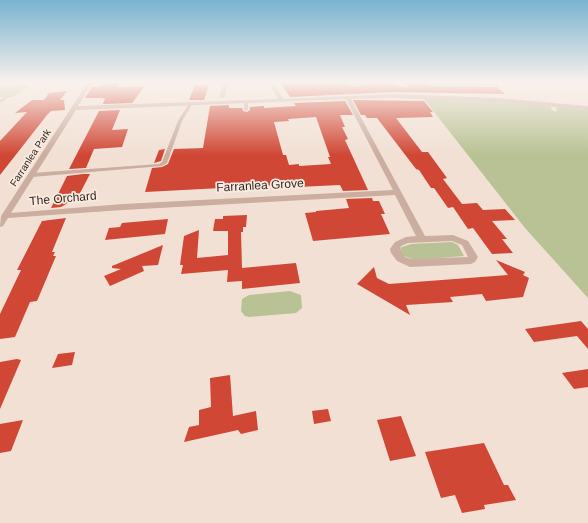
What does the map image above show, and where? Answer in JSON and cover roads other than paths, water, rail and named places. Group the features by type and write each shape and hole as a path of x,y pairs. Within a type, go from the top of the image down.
{"street":[{"path":"75,108 112,106"},
{"path":"352,106 422,239"},
{"path":"570,106 588,108"},
{"name":"Farranlea Park","path":"0,224 75,108"},
{"name":"Farranlea Grove","path":"123,206 398,192"},
{"name":"The Orchard","path":"5,216 123,206"},
{"path":"422,239 457,239 465,243 473,257 471,260 410,263 401,259 396,253 396,246 400,242 422,239"}],"lane":[{"path":"32,175 160,166 164,163 180,121 189,106"}]}
